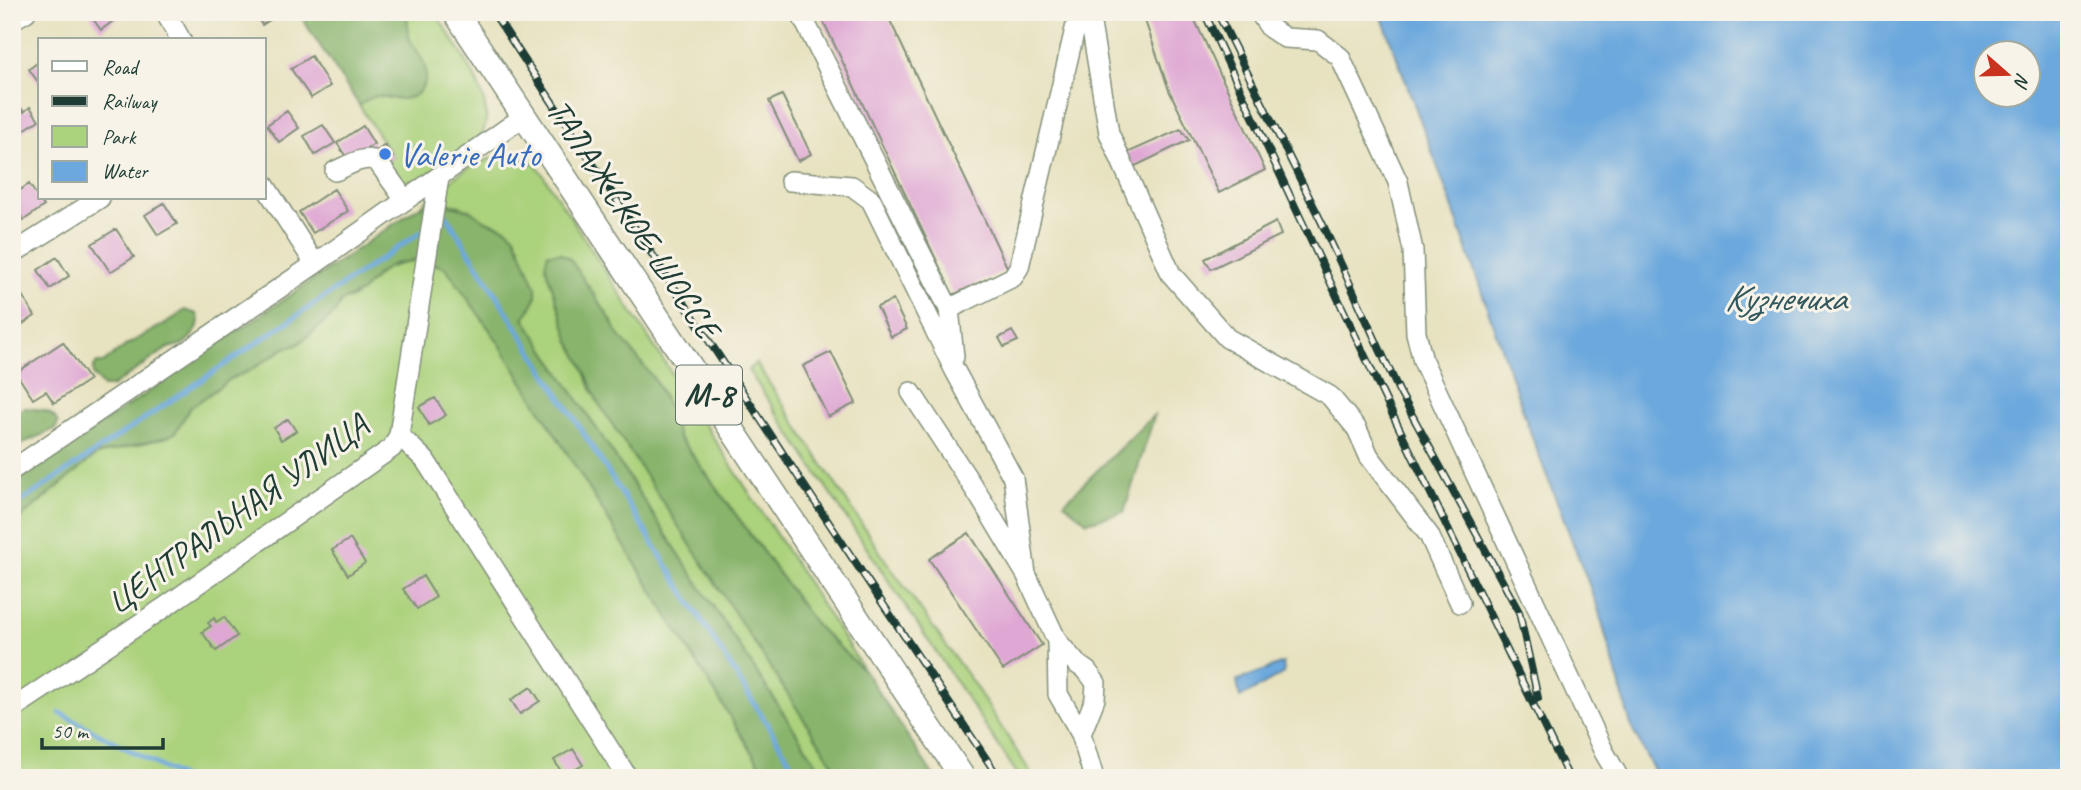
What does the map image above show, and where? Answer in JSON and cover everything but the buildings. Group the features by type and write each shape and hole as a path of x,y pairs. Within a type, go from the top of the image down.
{"main road":[{"name":"ТАЛАЖСКОЕ ШОССЕ","path":"455,12 963,778"}],"lane":[{"path":"12,20 26,12"},
{"path":"164,12 180,38"},
{"path":"800,12 949,309 956,373"},
{"path":"949,309 1013,277 1019,267 1079,12"},
{"path":"1089,12 1109,133 1171,274 1227,338 1330,396 1357,429 1369,456 1429,535 1460,603"},
{"path":"1259,12 1270,28 1285,38 1318,40 1340,57 1398,182 1413,250 1416,333 1423,361 1604,752 1619,778"},
{"path":"12,470 316,264 523,117"},
{"path":"335,171 370,158 377,160 405,200"},
{"path":"399,435 439,177"},
{"path":"790,181 852,186 871,200 956,373 1013,478 1026,574"},
{"path":"266,187 316,264"},
{"path":"12,254 97,200"},
{"path":"911,392 1026,574 1057,641 1096,682 1095,699 1081,734"},
{"name":"ЦЕНТРАЛЬНАЯ УЛИЦА","path":"12,709 162,609 392,448 399,435 425,460 628,778"},
{"path":"1057,641 1058,694 1081,734 1094,778"}],"green space":[{"path":"298,12 406,12 410,40 426,70 422,88 408,98 377,96 359,105"},
{"path":"406,12 435,12 473,74 486,111 485,126 478,139 411,186 402,183 385,163 393,157 359,105 377,96 408,98 422,88 426,70 410,40"},
{"path":"512,154 536,164 866,673 816,625 681,440 657,383 618,334 604,311 570,342 591,389 842,778 826,778 524,318 531,309 532,279 520,246 506,228 486,221 460,206 440,202 419,207 472,166"},
{"path":"440,202 470,210 486,221 506,228 515,236 536,287 536,298 524,318 826,778 768,778 499,343 446,268 420,259 394,264 379,273 361,292 342,301 333,315 297,345 285,348 249,371 232,378 190,408 175,433 96,455 12,525 12,485 419,207"},
{"path":"548,253 560,253 570,259 616,331 654,379 672,414 678,438 816,625 866,673 935,778 842,778 597,401 570,342 545,265"},
{"path":"420,259 446,268 499,343 768,778 12,778 12,525 96,455 174,433 190,408 232,378 249,371 285,348 297,345 333,315 342,301 354,297 386,268"},
{"path":"185,310 197,314 199,321 197,329 183,344 168,348 111,387 103,387 93,375 93,368 97,363 103,363 128,344"},
{"path":"756,363 886,561 975,686 1034,778 1020,778 748,370"},
{"path":"24,408 48,412 58,423 55,429 25,442 12,452 12,416"},
{"path":"1155,414 1124,512 1087,522 1064,503"}],"water":[{"name":"Кузнечиха","path":"1380,12 2069,12 2069,778 1658,778 1632,729 1597,605 1536,448 1448,195"},
{"path":"1283,663 1284,673 1240,698 1237,681"}],"waterway":[{"path":"438,220 446,215 801,778"},
{"path":"12,508 424,230"},
{"path":"60,713 182,778"}],"railway":[{"path":"493,12 999,778"},
{"path":"1204,12 1385,399 1569,778"},
{"path":"1217,12 1322,223 1399,391 1519,612 1538,698"}],"place":[{"name":"Valerie Auto","path":"385,154"}]}
